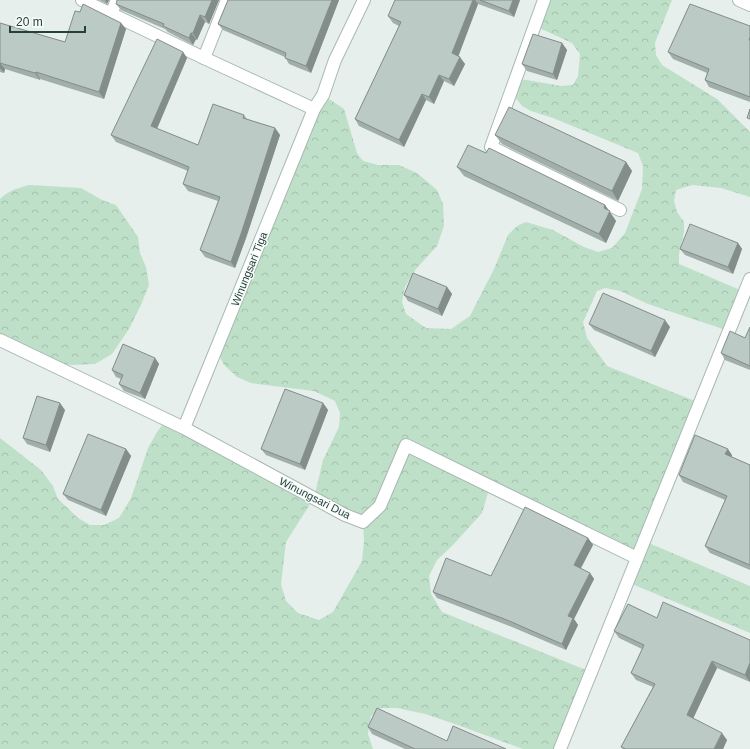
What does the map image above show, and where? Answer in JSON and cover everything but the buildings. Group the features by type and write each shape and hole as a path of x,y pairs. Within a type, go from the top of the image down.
{"street":[{"path":"82,0 314,109"},
{"path":"111,14 117,0"},
{"path":"204,58 227,0"},
{"name":"Winungsari Tiga","path":"184,428 314,109 323,94 335,60 364,0"},
{"path":"544,0 490,147 620,210"},
{"path":"739,0 750,5"},
{"path":"560,749 750,279"},
{"name":"Winungsari Dua","path":"0,340 184,428 345,515 363,522 380,506 406,445 637,558"}],"green space":[{"path":"544,0 672,0 655,43 656,55 662,65 717,99 750,132 750,197 721,188 692,185 676,190 674,201 677,212 684,222 679,264 745,292 729,331 648,304 620,291 605,288 597,291 583,322 587,338 607,366 700,403 644,541 750,586 750,633 627,582 637,558 490,486 482,513 437,560 429,576 431,594 442,612 591,672 560,749 523,749 425,714 397,708 381,708 371,716 368,734 373,749 0,749 0,438 41,470 53,486 58,499 78,518 90,525 104,525 119,518 131,498 148,448 166,420 314,498 323,460 339,427 340,413 335,401 314,391 251,383 237,377 224,365 216,349 323,95 344,109 357,153 363,161 378,165 399,165 417,173 437,190 443,204 444,226 437,246 416,269 405,287 402,302 406,314 426,328 451,329 470,316 494,269 508,235 517,226 526,222 553,230 584,247 598,252 612,248 625,233 642,189 643,166 638,153 553,118 531,111 522,106 511,92 515,79 561,86 573,85 578,76 580,54 572,43 535,26","holes":["314,498 363,522 364,541 362,561 333,612 319,620 298,613 286,601 281,584 286,542"]},
{"path":"30,185 81,188 102,200 116,205 138,237 140,253 146,267 149,285 129,329 112,354 95,364 72,365 41,360 0,340 0,199 10,191"}]}
